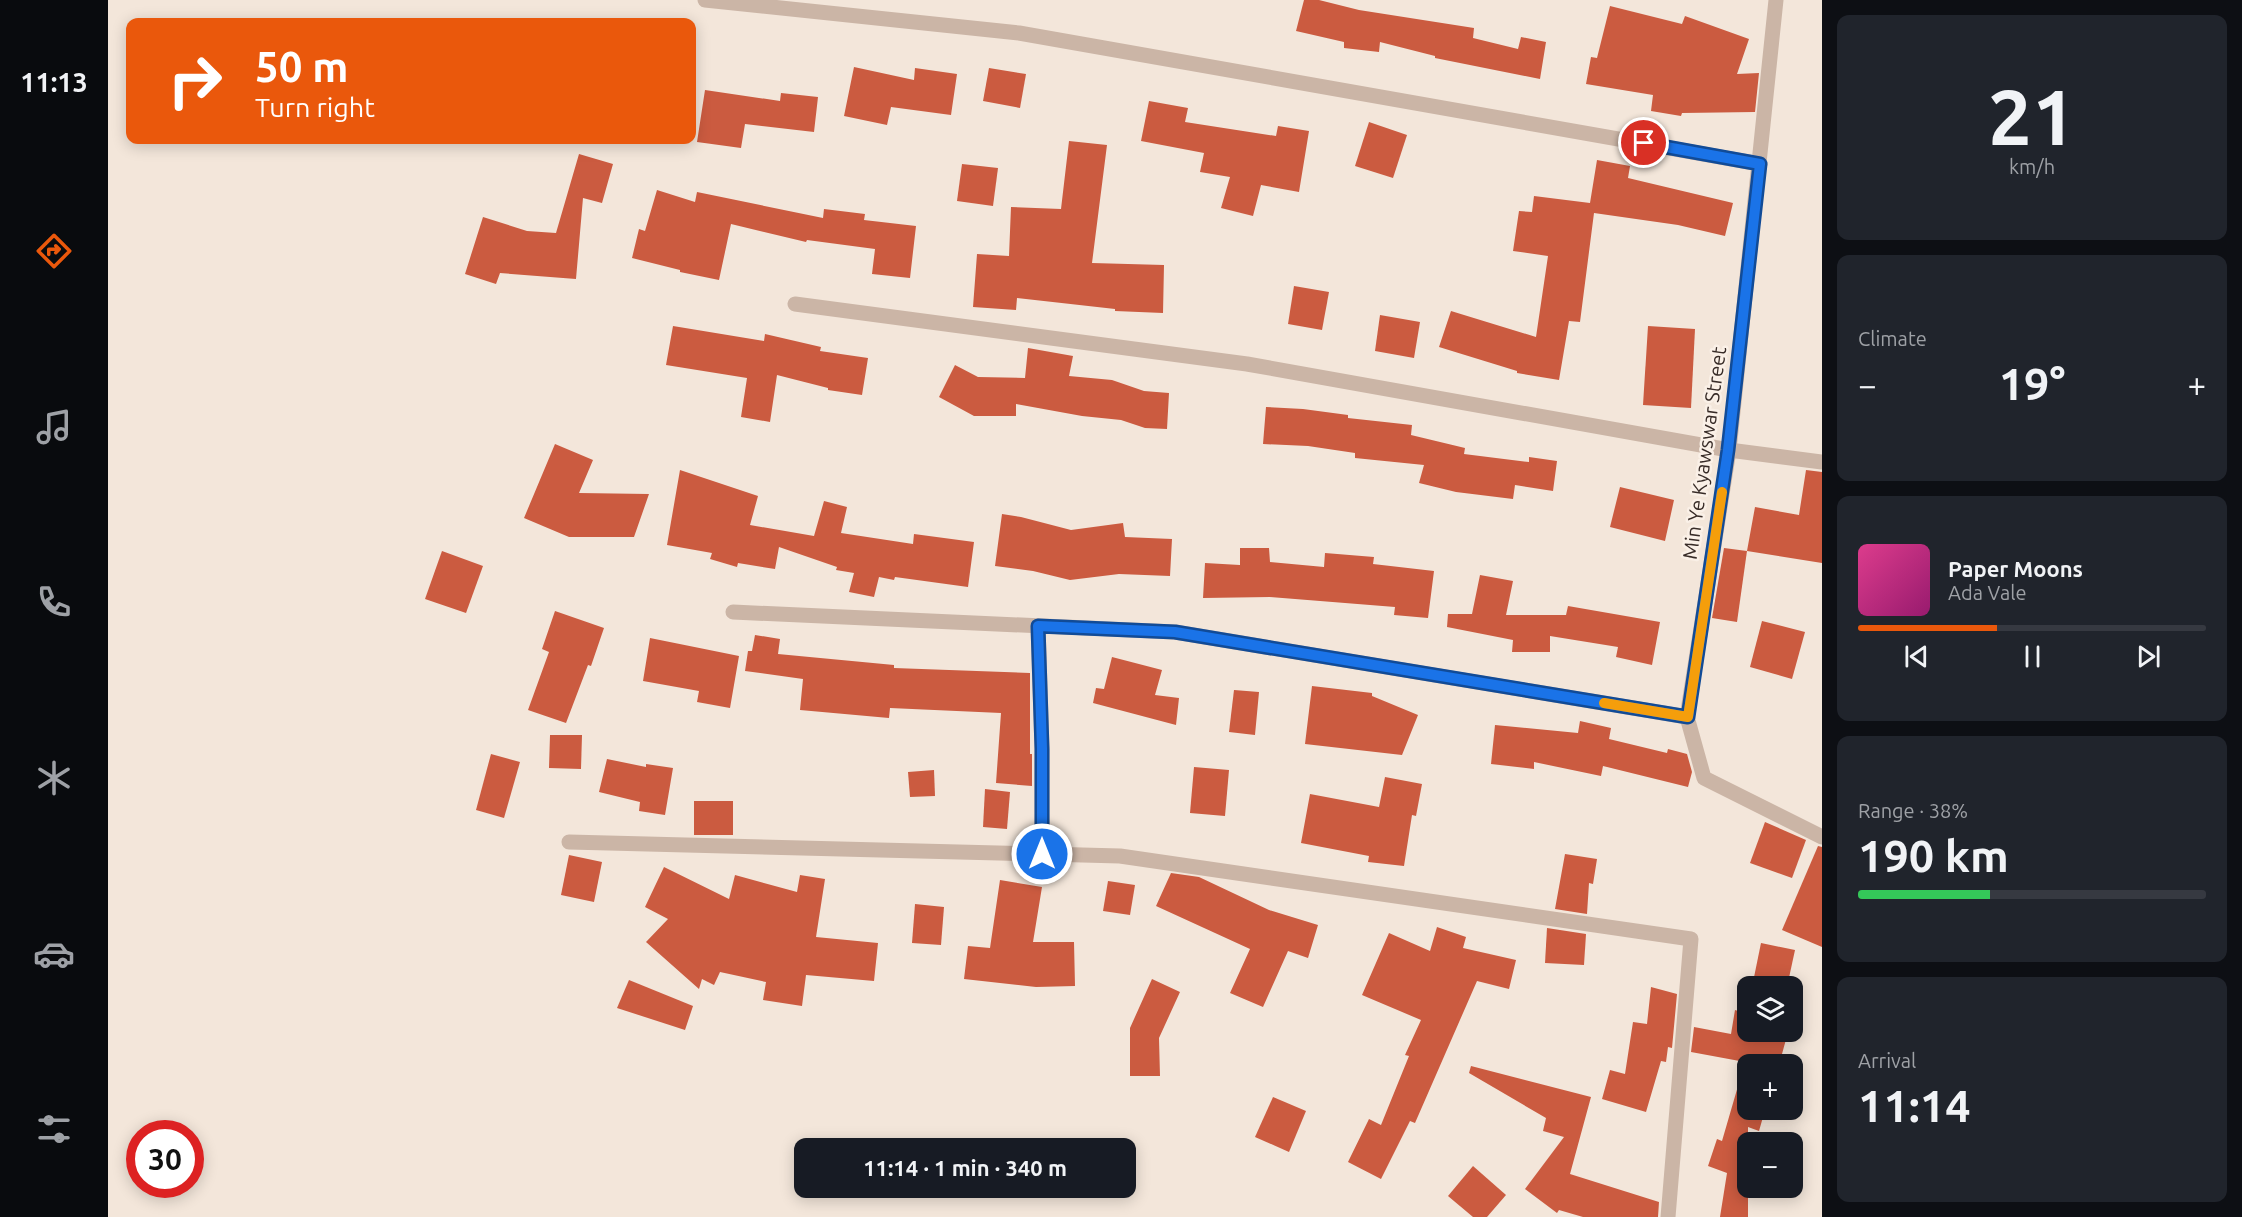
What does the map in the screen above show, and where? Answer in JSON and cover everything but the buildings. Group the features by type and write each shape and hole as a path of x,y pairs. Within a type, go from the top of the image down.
{"street":[{"path":"705,0 1019,33 1760,164"},
{"name":"Min Ye Kyawswar Street","path":"1776,0 1728,450 1688,717 1704,778 1822,837"},
{"path":"795,304 1247,364 1728,450 1822,462"},
{"path":"733,612 1175,632 1688,717"},
{"path":"1038,626 1042,749 1042,854"},
{"path":"569,842 1120,856 1691,939 1668,1217"}],"slow traffic":[{"path":"1604,703 1688,717 1722,492"}],"route":[{"path":"1042,854 1042,749 1038,626 1175,632 1688,717 1728,450 1760,164 1644,143"}]}
